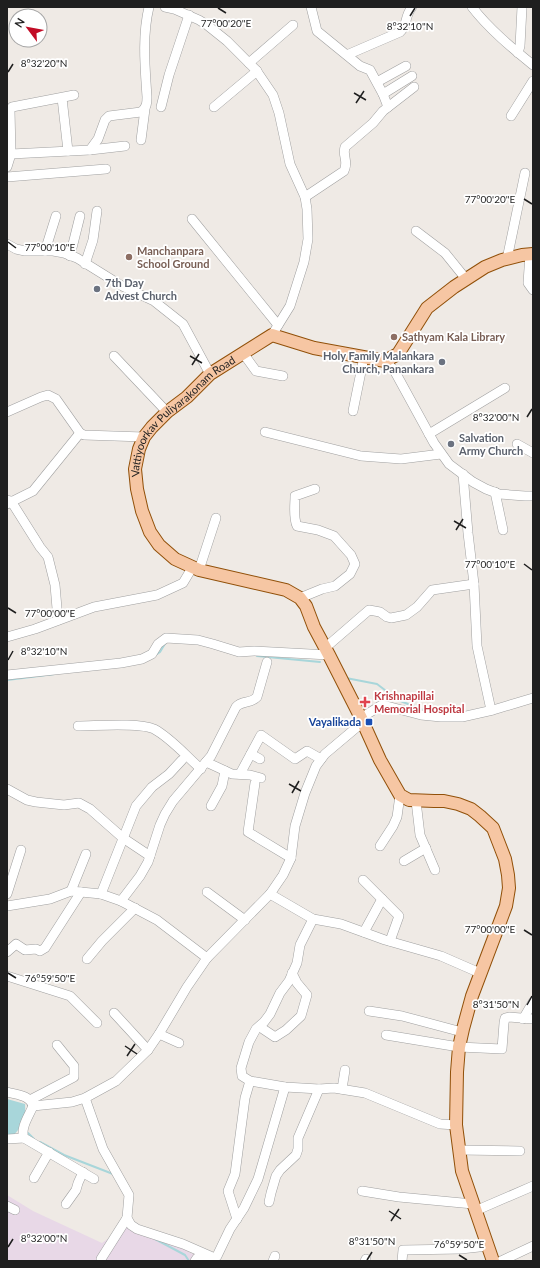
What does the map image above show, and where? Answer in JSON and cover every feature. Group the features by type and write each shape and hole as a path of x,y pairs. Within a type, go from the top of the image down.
{"main road":[{"path":"275,330 314,348 384,361 398,354 428,308 454,287 485,267 507,259 531,254"},
{"name":"Vattiyoorkav Puliyarakonam Road","path":"275,330 210,374 187,397 167,412 144,437 139,449 135,469 137,489 150,532 159,545 175,559 196,569 286,590 300,598"},
{"path":"300,598 306,606 314,627 362,720 380,760 400,795 409,800 444,801 471,809 493,828 499,843 508,875 509,888 506,906 480,973 462,1032 457,1072 456,1125 462,1171 492,1261"}],"street":[{"path":"141,140 147,104 145,25 149,7"},
{"path":"165,7 175,8 189,15 207,25 227,41 257,71 272,95 280,113 290,164 305,197 308,239 304,262 290,306 275,330 192,219"},
{"path":"311,7 317,31 360,66 370,70 384,94 388,107"},
{"path":"349,54 396,35 404,29 408,12 412,7"},
{"path":"472,7 518,53 533,65"},
{"path":"518,53 522,28 522,7"},
{"path":"161,107 169,75 189,15"},
{"path":"249,63 293,25"},
{"path":"377,82 406,66"},
{"path":"214,107 257,71"},
{"path":"384,94 412,76"},
{"path":"511,116 533,81"},
{"path":"305,197 344,171 347,164 344,151 345,147 373,123 382,111 414,87"},
{"path":"7,167 11,154 10,110 12,108 74,95"},
{"path":"62,98 68,151"},
{"path":"90,150 98,139 105,120 109,116 141,112 145,109"},
{"path":"11,154 90,150 125,146"},
{"path":"7,177 106,170"},
{"path":"507,259 525,172"},
{"path":"85,264 93,240 97,211"},
{"path":"45,251 56,216"},
{"path":"70,256 80,216"},
{"path":"416,231 445,253 466,279"},
{"path":"7,244 16,249 25,251 53,251 70,256 122,286 154,301 183,324 210,374"},
{"path":"531,254 528,284 533,290"},
{"path":"243,353 256,371 283,376"},
{"path":"114,356 167,412"},
{"path":"353,411 364,357"},
{"path":"384,361 394,370 429,434 449,464 480,486 495,492 512,495 533,496"},
{"path":"429,434 505,388"},
{"path":"7,412 45,396 50,396 56,399 80,433 84,435 144,437"},
{"path":"265,432 361,456 401,459 441,454"},
{"path":"58,620 55,585 48,557 8,502 33,491 80,433"},
{"path":"517,444 533,453"},
{"path":"463,474 474,584 477,646 491,710"},
{"path":"300,598 322,589 335,586 350,574 355,564 351,554 334,536 318,530 297,526 294,515 295,496 315,489"},
{"path":"495,492 503,530"},
{"path":"7,638 94,607 157,595 183,583 196,569 216,518"},
{"path":"7,675 122,663 142,659 152,654 158,644 166,638 198,640 239,652 327,651 369,610 380,612 387,618 406,615 432,590 474,584"},
{"path":"121,901 140,876 150,856 160,825 173,801 203,766 216,747 239,703 253,701 257,697 268,662"},
{"path":"32,1103 72,1102 85,1098 116,1081 148,1050 207,958 270,894 283,875 291,858 295,826 316,766 324,754 362,720 380,706 384,705 421,715 441,718 462,717 533,698"},
{"path":"78,726 137,725 152,729 164,736 203,766 232,774 250,774 258,781 248,832 291,858"},
{"path":"240,774 261,735 295,759 307,751 321,759"},
{"path":"251,754 260,759"},
{"path":"102,894 136,806 152,788 169,774 182,760"},
{"path":"211,806 222,786 225,771"},
{"path":"7,789 27,800 36,802 64,805 79,803 90,809 123,838 150,856"},
{"path":"380,846 397,817 400,795"},
{"path":"416,801 420,835 434,870"},
{"path":"404,861 426,848"},
{"path":"7,894 21,850"},
{"path":"71,891 86,854"},
{"path":"363,880 399,916 390,941"},
{"path":"7,906 50,899 71,891 95,892 121,901 157,920 207,958"},
{"path":"7,952 16,944 25,950 36,949 40,951 45,948 81,892"},
{"path":"207,892 245,920"},
{"path":"270,894 313,919 341,924 390,941 441,956 480,973"},
{"path":"364,932 382,899"},
{"path":"87,959 102,941 135,908"},
{"path":"313,919 300,945 297,963 292,973 270,1014 256,1029 249,1042 241,1068 242,1076 250,1081 285,1087 319,1089 334,1088 365,1094 440,1124 456,1125"},
{"path":"260,1026 275,1037 286,1030 301,1016 307,996 297,983 292,973"},
{"path":"7,976 70,996 97,1023"},
{"path":"523,1019 533,1002"},
{"path":"369,1011 402,1016 462,1032"},
{"path":"114,1014 148,1050"},
{"path":"386,1035 459,1047 502,1049 505,1018 533,1019"},
{"path":"159,1034 179,1043"},
{"path":"24,1138 22,1133 32,1103 74,1077 74,1066 57,1045"},
{"path":"342,1089 345,1070"},
{"path":"237,1219 228,1191 235,1174 245,1098 250,1081"},
{"path":"127,1218 131,1225 137,1229 183,1244 214,1260 220,1251 230,1229 244,1208 258,1179 285,1087"},
{"path":"269,1202 270,1193 276,1176 280,1170 296,1155 298,1149 298,1138 319,1089"},
{"path":"7,1092 28,1098 32,1103"},
{"path":"85,1098 103,1149 129,1195 127,1218 101,1258"},
{"path":"7,1139 24,1138 94,1179"},
{"path":"459,1150 520,1151"},
{"path":"34,1178 49,1152"},
{"path":"66,1204 76,1190 83,1172"},
{"path":"362,1191 474,1207 533,1186"},
{"path":"402,1261 402,1250 461,1249 488,1246"},
{"path":"501,1261 533,1246"},
{"path":"195,1261 200,1257 206,1261"}],"shaded area":[{"path":"7,1195 33,1211 102,1243 130,1223 195,1255 193,1261 7,1261"}],"water":[{"path":"7,1099 25,1104 23,1122 13,1136 7,1135"}],"waterway":[{"path":"157,654 166,642"},
{"path":"257,656 320,662"},
{"path":"7,680 55,674"},
{"path":"346,678 377,684 398,700 423,710 448,713"},
{"path":"28,1133 34,1139"},
{"path":"40,1142 64,1155 113,1174"},
{"path":"155,1239 185,1255 189,1261"}],"place":[{"name":"Manchanpara School Ground","path":"129,257"},
{"name":"7th Day Advest Church","path":"97,289"},
{"name":"Sathyam Kala Library","path":"394,337"},
{"name":"Holy Family Malankara Church, Panankara","path":"442,362"},
{"name":"Salvation Army Church","path":"451,444"},
{"name":"Krishnapillai Memorial Hospital","path":"365,702"},
{"name":"Vayalikada","path":"369,722"}]}
